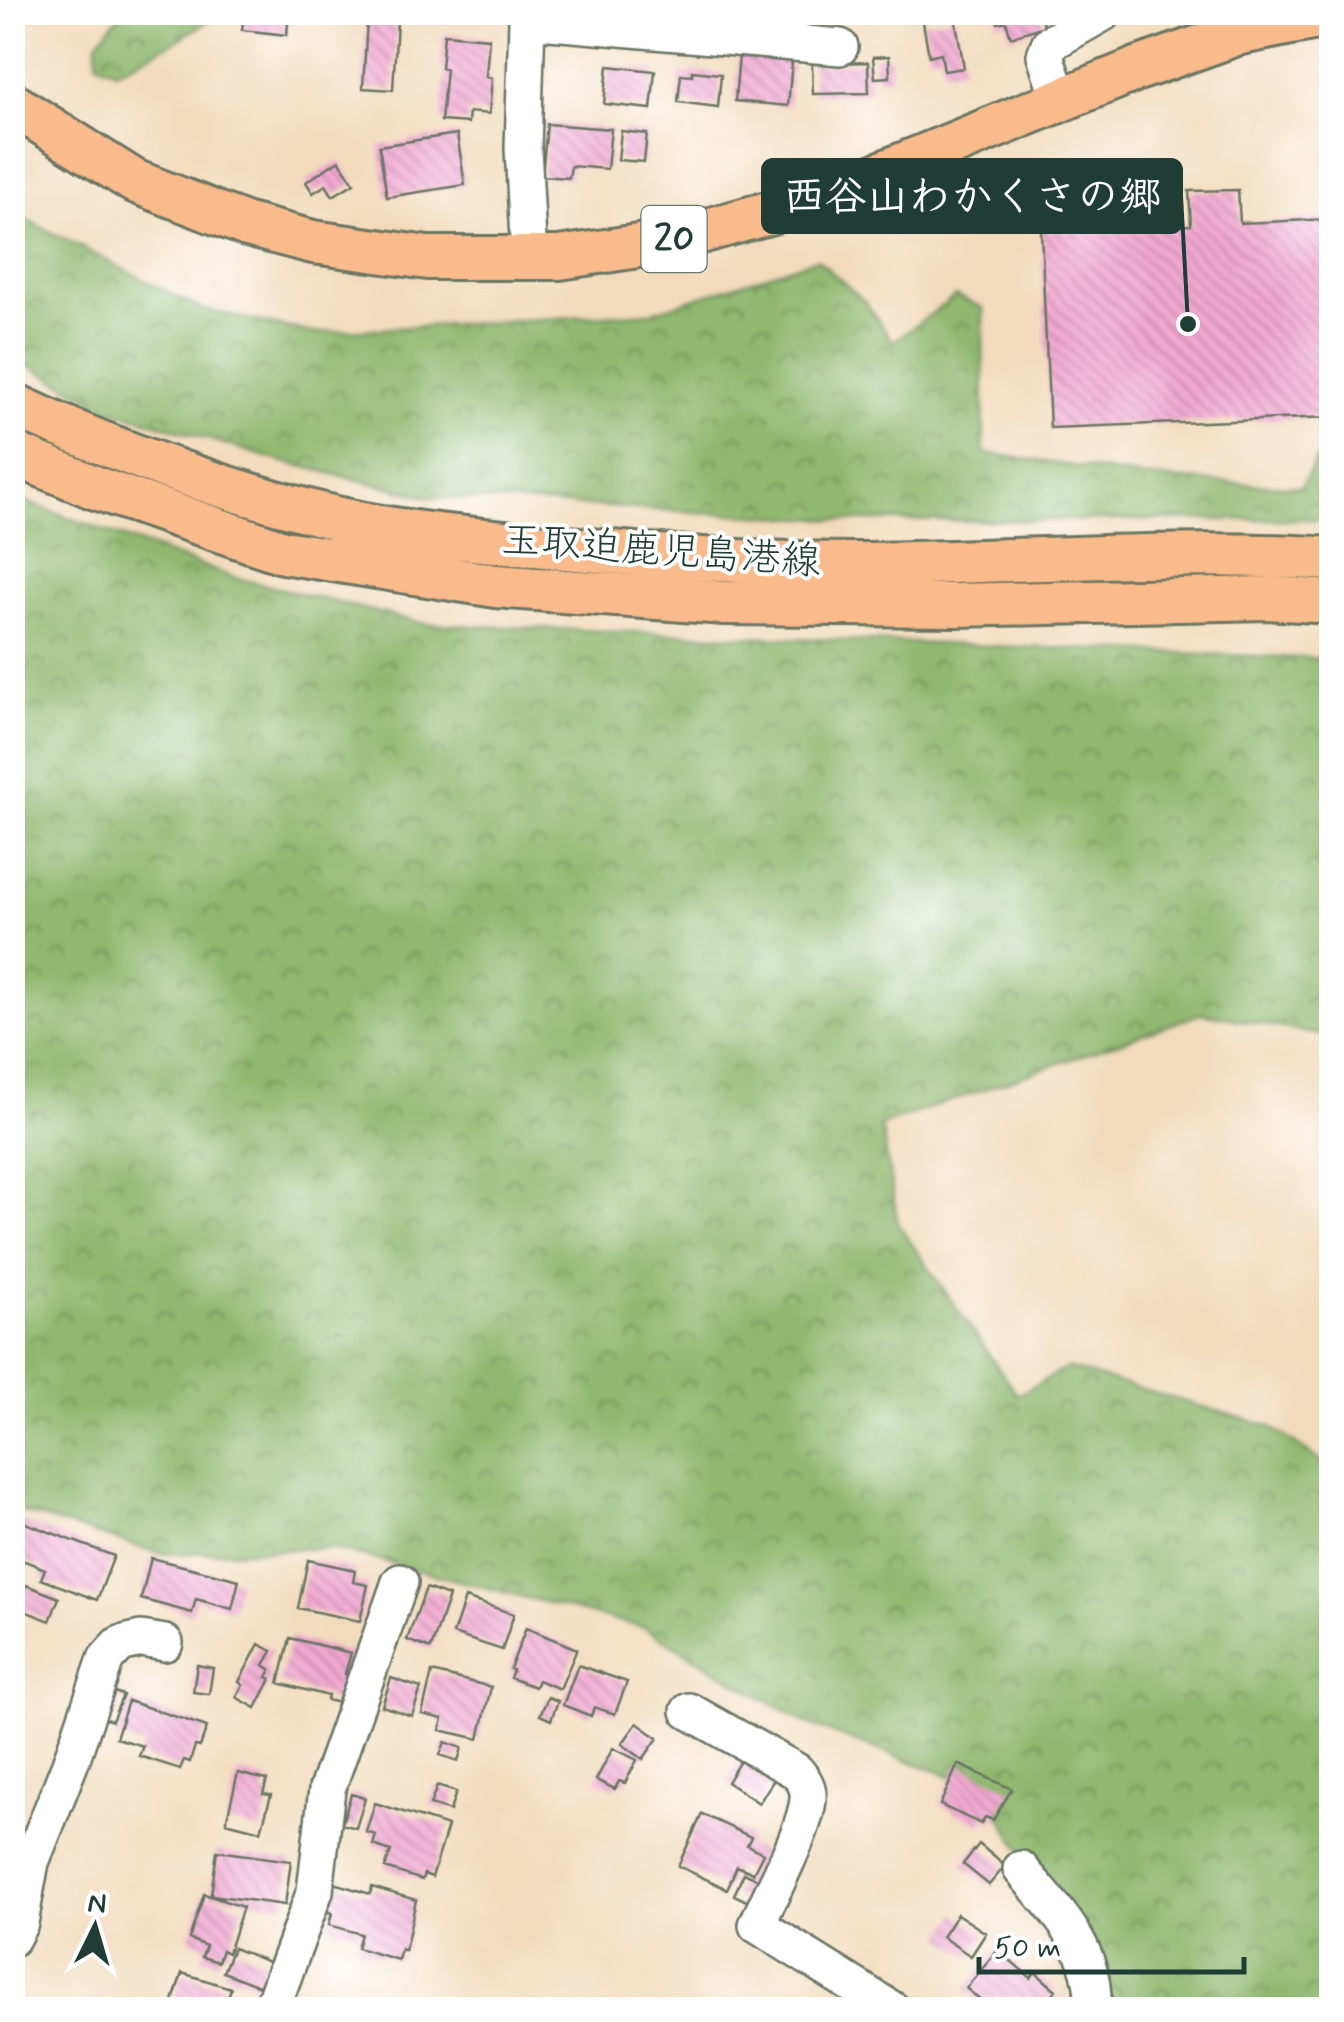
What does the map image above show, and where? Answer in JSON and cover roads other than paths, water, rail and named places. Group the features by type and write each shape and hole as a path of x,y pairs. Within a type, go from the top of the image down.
{"main road":[{"name":"20","path":"12,104 134,181 247,225 313,242 428,258 559,258 665,242 818,199 1236,34 1318,16"},
{"name":"玉取迫鹿児島港線","path":"12,404 65,429 156,462 314,513 435,535 753,562 866,564 1264,555 1332,559"},
{"name":"玉取迫鹿児島港線","path":"12,453 96,488 283,552 496,586 724,603 956,605 1267,598 1332,602"}],"street":[{"path":"1060,101 1045,55 1049,44 1104,12"},
{"path":"529,259 522,148 527,20 840,46"},
{"path":"271,2010 315,1891 326,1789 400,1582"},
{"path":"12,1938 20,1923 31,1862 106,1659 120,1644 141,1640 164,1643"},
{"path":"688,1711 796,1772 806,1782 808,1799 802,1820 758,1925 893,2010"},
{"path":"1021,1869 1070,1928 1089,1962 1094,1984 1093,2010"}],"place":[{"name":"西谷山わかくさの郷","path":"1188,324"}]}
